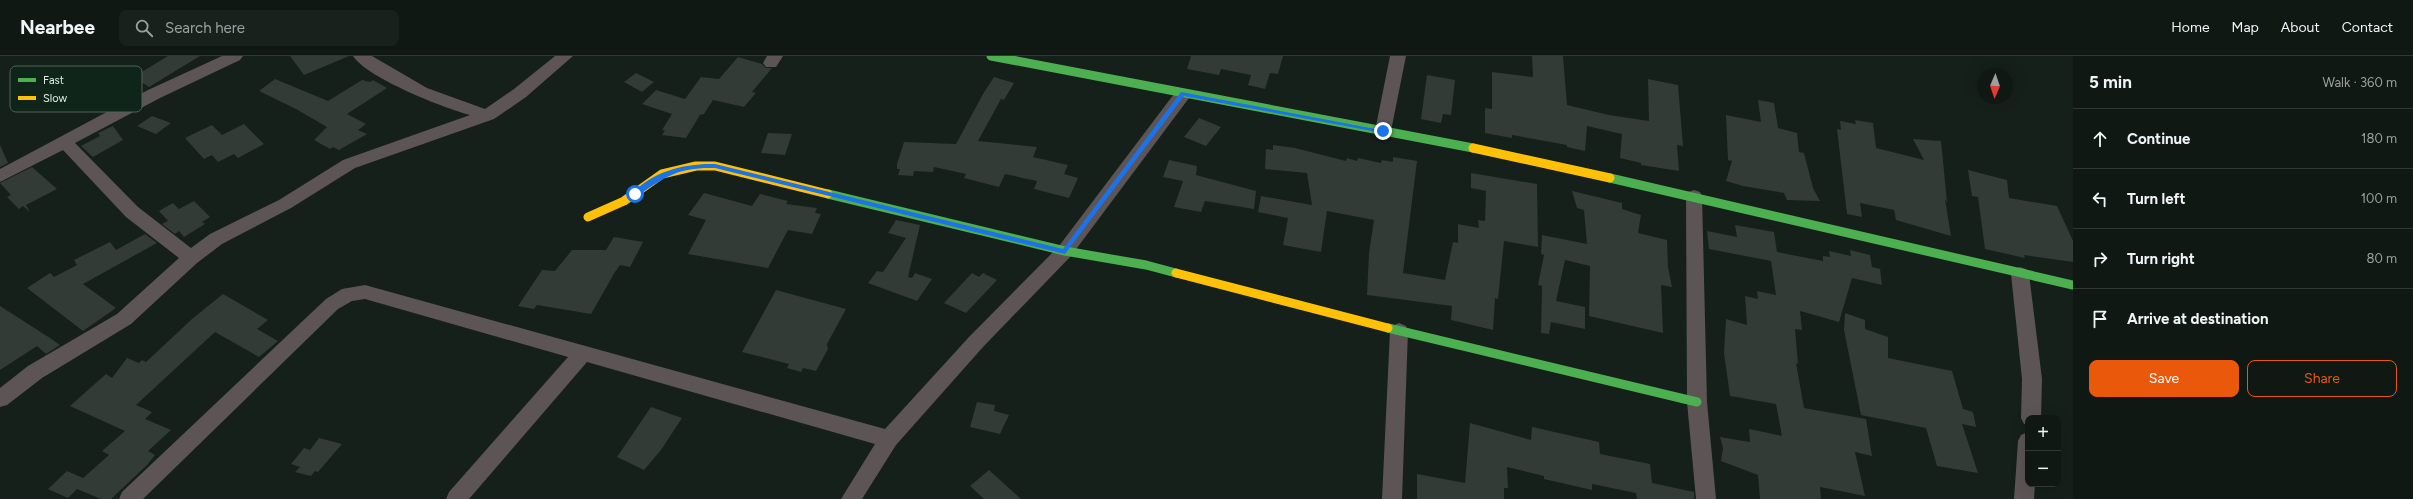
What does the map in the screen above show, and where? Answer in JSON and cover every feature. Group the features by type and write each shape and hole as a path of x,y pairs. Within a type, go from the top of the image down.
{"street":[{"path":"142,100 235,56"},
{"path":"361,56 383,72 421,93 454,106 488,115"},
{"path":"0,399 35,372 124,319 191,258 216,239 285,204 344,166 488,115 520,94 565,56"},
{"path":"991,56 1033,60 1183,94 1383,131 1694,196 2020,274 2073,285"},
{"path":"1383,131 1398,56"},
{"path":"851,499 889,439 976,342 1065,251 1183,94"},
{"path":"0,176 120,112"},
{"path":"64,141 132,212 191,258"},
{"path":"588,217 624,201 662,174 688,167 704,165 749,174 1065,251 1146,265 1399,331 1697,402"},
{"path":"1694,196 1697,402 1706,499"},
{"path":"2020,274 2032,379 2032,415"},
{"path":"129,499 332,304 348,294 365,292 582,354 727,392 889,439"},
{"path":"1392,499 1399,331"},
{"path":"456,499 582,354"},
{"path":"2024,499 2027,451"}],"building":[{"path":"168,56 200,56 149,87 142,83 142,72"},
{"path":"290,56 349,56 304,75"},
{"path":"1191,56 1283,56 1278,74 1270,73 1265,89 1248,85 1251,75 1221,69 1219,75 1187,69"},
{"path":"1532,56 1563,56 1567,105 1609,115 1649,121 1648,79 1678,85 1683,146 1677,145 1679,171 1641,165 1641,163 1620,158 1622,134 1587,126 1585,151 1567,147 1567,145 1512,135 1512,138 1485,133 1485,108 1492,109 1492,72 1533,77"},
{"path":"738,57 762,64 766,68 772,68 752,92 756,93 744,107 713,100 704,114 700,115 686,138 662,135 665,130 662,130 672,114 642,104 656,90 685,99 701,77 719,79"},
{"path":"636,73 654,82 642,92 624,82"},
{"path":"1427,75 1455,80 1451,115 1443,114 1441,123 1421,119"},
{"path":"994,77 1014,83 1004,100 1001,99 978,141 1037,147 1033,157 1068,165 1064,174 1078,178 1069,198 1034,189 1037,181 1005,174 999,187 964,178 966,174 934,167 933,172 914,171 913,176 898,175 900,169 897,169 897,164 904,142 956,144"},
{"path":"275,79 328,101 362,80 370,82 373,80 387,88 347,114 366,124 358,130 367,134 339,150 333,147 330,149 314,140 327,127 296,109 259,91"},
{"path":"1758,100 1774,103 1778,128 1797,133 1799,152 1804,153 1813,188 1820,201 1787,200 1784,193 1743,186 1726,181 1732,161 1728,160 1726,115 1761,122"},
{"path":"152,116 171,123 156,134 137,126"},
{"path":"1199,118 1221,127 1206,146 1184,137"},
{"path":"1855,120 1873,123 1876,148 1924,160 1913,139 1941,141 1947,202 1945,199 1951,236 1896,220 1894,210 1860,203 1862,217 1847,214 1837,129 1841,130 1840,121 1856,124"},
{"path":"244,124 264,144 238,158 234,154 218,162 212,155 204,159 185,138 212,125 222,135"},
{"path":"113,126 123,140 93,157 81,146 100,136 98,133"},
{"path":"768,133 792,134 785,155 761,153"},
{"path":"0,145 8,163 0,167"},
{"path":"1273,145 1295,148 1346,161 1347,158 1357,161 1358,158 1381,163 1382,160 1393,162 1393,157 1417,161 1403,273 1445,280 1453,242 1458,243 1458,224 1479,228 1478,220 1485,221 1486,191 1471,188 1471,173 1537,184 1538,247 1504,241 1498,299 1495,298 1493,330 1451,320 1452,306 1367,295 1369,253 1374,220 1327,211 1321,252 1283,245 1288,218 1258,212 1261,196 1312,205 1307,173 1265,169 1266,149 1273,150"},
{"path":"1169,160 1197,166 1196,175 1256,191 1254,209 1205,201 1201,212 1174,207 1183,181 1163,177"},
{"path":"32,167 57,189 26,205 30,212 23,206 19,209 7,197 11,195 0,183"},
{"path":"1968,170 2007,180 2009,198 2057,206 2073,241 2073,262 2024,255 2025,258 1985,249 1978,197 1972,196"},
{"path":"1572,191 1622,203 1622,209 1641,215 1638,233 1667,240 1668,267 1672,287 1661,285 1663,333 1589,316 1590,266 1565,260 1556,301 1585,307 1585,329 1551,322 1549,334 1541,333 1542,286 1538,285 1544,255 1541,254 1542,235 1587,244 1584,210 1577,208"},
{"path":"704,193 752,206 760,194 788,201 786,204 817,208 815,213 821,214 812,234 788,230 768,268 688,254 706,220 688,215"},
{"path":"194,201 210,217 202,222 205,224 184,237 179,231 175,234 162,224 168,221 159,211 173,203 179,209"},
{"path":"896,220 920,225 908,277 912,278 915,273 932,279 917,301 868,283 877,271 883,272 906,238 888,233"},
{"path":"1735,225 1774,232 1777,252 1823,261 1823,256 1830,257 1829,251 1851,256 1850,250 1870,255 1872,267 1880,269 1882,285 1852,278 1839,322 1800,311 1802,330 1795,329 1798,364 1796,363 1804,408 1866,419 1872,456 1855,452 1865,496 1820,487 1821,499 1760,499 1758,475 1721,461 1723,448 1720,437 1750,442 1749,429 1782,436 1776,404 1730,396 1724,353 1726,319 1747,325 1745,296 1758,299 1757,291 1776,295 1771,261 1709,249 1707,231 1737,237"},
{"path":"145,234 157,243 83,284 116,308 83,331 27,288 50,273 54,277 77,265 74,260 110,242 116,250"},
{"path":"614,237 643,242 630,267 620,265 591,314 537,305 534,309 518,306 542,270 555,271 572,250 606,250"},
{"path":"972,273 979,277 983,273 997,280 966,313 944,303"},
{"path":"776,290 846,309 827,344 828,349 816,371 803,368 801,372 787,368 789,364 742,352"},
{"path":"223,294 268,320 257,329 278,341 259,357 215,332 136,405 152,412 145,419 171,430 148,451 155,455 147,465 111,499 101,499 77,489 68,498 48,489 67,471 83,478 109,455 102,451 125,431 70,406 106,374 112,378 127,358 139,363 142,360 146,362 192,319"},
{"path":"0,306 60,345 46,354 37,346 0,370"},
{"path":"1845,313 1865,320 1865,329 1888,337 1888,358 1952,371 1963,409 1973,412 1976,427 1962,424 1978,473 1937,466 1926,428 1861,415 1844,330"},
{"path":"977,402 995,405 994,411 1009,415 1000,434 970,427"},
{"path":"651,407 682,418 661,450 644,470 617,457"},
{"path":"1470,423 1531,440 1532,427 1599,442 1600,454 1650,464 1652,483 1694,492 1694,499 1637,499 1636,493 1592,484 1592,490 1544,479 1544,476 1507,467 1508,488 1504,488 1504,499 1417,499 1417,474 1465,483"},
{"path":"319,438 342,444 318,472 315,471 311,476 295,472 300,467 291,464 304,448 310,450"},
{"path":"989,470 1021,499 984,499 970,486"}],"traffic: fast":[{"path":"991,56 1473,148"},
{"path":"1610,178 2073,285"},
{"path":"828,194 1065,251 1146,265 1176,273"},
{"path":"1388,328 1697,402"}],"traffic: slow":[{"path":"1473,148 1610,178"},
{"path":"588,217 624,201 662,174 696,166 715,166 828,194"},
{"path":"1176,273 1388,328"}],"route":[{"path":"635,194 666,173 696,166 715,166 1065,251 1183,94 1383,131"}]}
